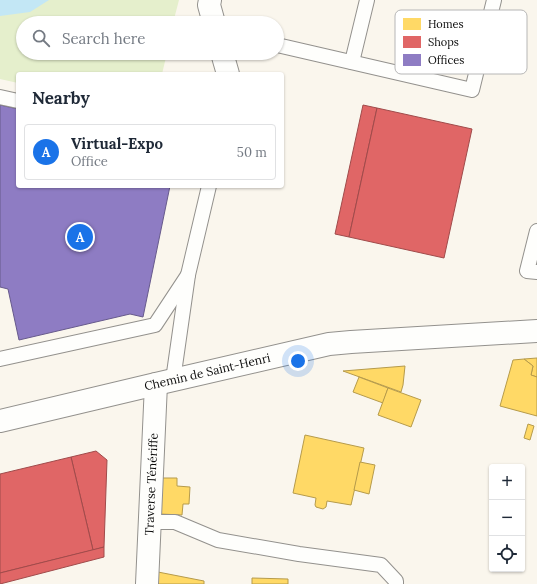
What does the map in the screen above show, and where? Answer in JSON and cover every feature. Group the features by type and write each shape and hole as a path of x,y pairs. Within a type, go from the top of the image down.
{"street":[{"path":"210,0 209,5 212,16"},
{"path":"224,60 227,72"},
{"name":"Chemin de Saint-Henri","path":"0,421 329,344 537,331"},
{"name":"Traverse Ténériffe","path":"147,584 150,522 165,382"}],"lane":[{"path":"352,62 367,0"},
{"path":"492,10 494,0"},
{"path":"284,47 395,72"},
{"path":"403,74 472,90 476,74"},
{"path":"0,97 16,101"},
{"path":"165,382 209,188"},
{"path":"537,231 527,271 537,272"},
{"path":"0,359 155,325 188,275"},
{"path":"150,522 175,522 218,540 299,554 381,565 396,580 396,584"}],"green space":[{"path":"0,0 179,0 175,16 16,16 16,60 165,60 162,72 16,72 16,83 0,79"}],"water":[{"path":"0,0 49,0 30,12 0,16"}],"building: Homes":[{"path":"537,358 537,377 531,375 533,366 524,359"},
{"path":"524,359 533,366 531,375 537,377 537,416 500,406 513,360"},
{"path":"405,366 401,392 343,371"},
{"path":"359,377 388,388 383,403 353,392"},
{"path":"388,388 421,400 411,427 378,415"},
{"path":"528,424 534,426 530,440 524,438"},
{"path":"305,435 364,448 351,505 327,501 326,507 323,509 316,507 316,498 293,493"},
{"path":"360,462 375,465 369,494 354,490"},
{"path":"162,478 177,478 177,486 190,487 189,504 183,504 182,515 160,514"},
{"path":"158,572 204,581 204,584 157,584"},
{"path":"252,578 288,579 288,584 252,584"}],"building: Shops":[{"path":"363,105 377,108 349,237 335,234"},
{"path":"377,108 472,129 444,258 349,237"},
{"path":"96,451 107,460 104,547 93,550 71,457"},
{"path":"71,457 93,550 0,573 0,474"},
{"path":"104,547 104,557 0,584 0,573"}],"building: Offices":[{"path":"0,105 16,109 16,188 170,188 143,317 130,314 19,340 8,289 0,287"}],"place":[{"name":"Virtual-Expo","path":"80,237"}]}
